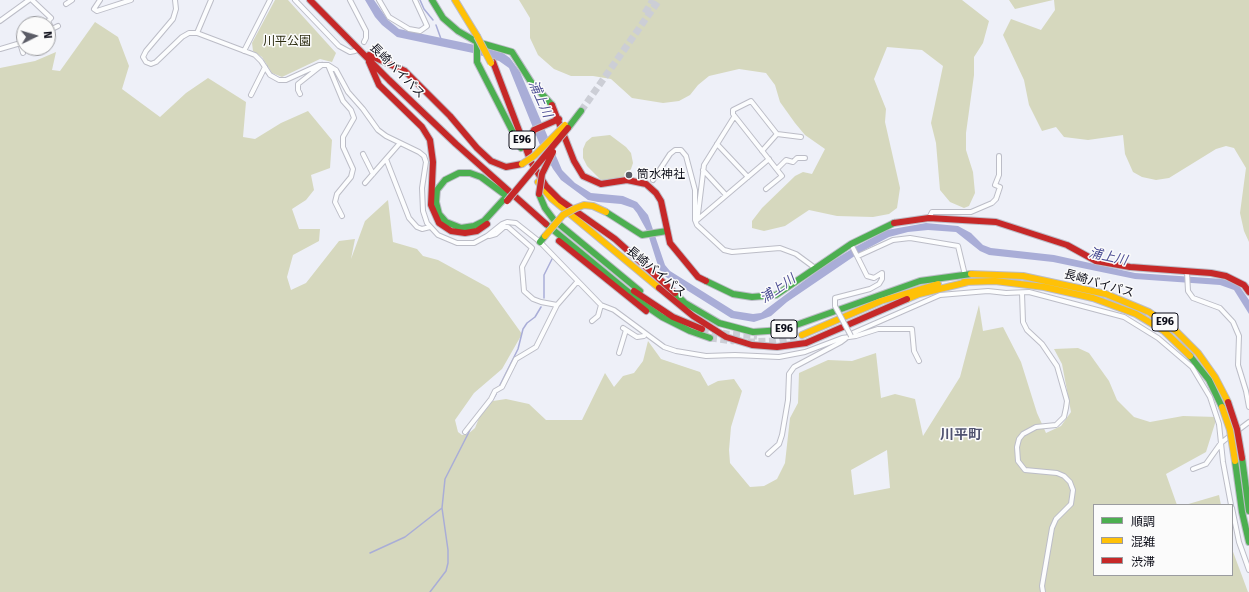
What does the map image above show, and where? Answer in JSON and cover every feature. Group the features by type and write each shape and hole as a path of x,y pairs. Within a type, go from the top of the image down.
{"main road":[{"name":"長崎バイパス","path":"310,0 504,185 615,276 663,310 683,322 702,329"},
{"path":"432,0 443,18 458,31 512,52 518,59 531,82 554,108 574,161 583,176 591,181 601,184 627,180 646,184 656,193 661,202 664,231 670,243 698,277 733,294 752,297 776,295 852,245 893,223 929,218 996,222 1067,245 1096,261 1106,264 1226,276 1244,285 1249,292"},
{"name":"長崎バイパス","path":"455,0 492,63 531,162 546,186 560,200 615,238 685,303 707,317 730,328 753,332 790,328 884,293 936,278 958,275 997,274 1037,279 1106,294 1150,312 1176,331 1207,364 1220,384 1237,429 1249,511"},
{"name":"長崎バイパス","path":"459,0 477,39"},
{"path":"477,39 476,57 479,67 521,148"},
{"name":"長崎バイパス","path":"368,56 468,154 545,223 643,304 680,327 710,338"},
{"path":"368,56 405,71 450,116 477,148 491,161 506,167 522,164 534,156 566,126"},
{"path":"368,56 379,85 422,128 430,140 433,162 431,205 439,223 456,233 473,232 492,219 580,110"},
{"name":"長崎バイパス","path":"492,63 521,148 533,175 552,200 591,234 693,316 716,331 739,342 757,346 773,347 806,343 920,294 966,281"},
{"path":"546,186 530,152 528,141 531,134 537,128 559,119"},
{"path":"566,126 543,169 539,194 545,208 554,220 663,310"},
{"path":"506,200 484,221 474,226 461,228 449,224 442,218 437,209 436,196 437,190 444,180 453,174 464,173 481,177 630,300 659,319 680,327"},
{"path":"540,242 563,215 584,205 593,206 606,212 635,231 645,235 664,231"},
{"name":"長崎バイパス","path":"802,335 899,294 934,285 966,281 1005,281 1044,287 1092,298 1136,314 1164,332 1190,354 1211,384 1222,407 1230,430 1242,512 1249,542"},
{"name":"長崎バイパス","path":"757,336 776,335 803,328 884,293"}],"street":[{"path":"0,21 29,0"},
{"path":"32,0 49,16"},
{"path":"66,4 72,0"},
{"path":"100,0 94,9 97,11 130,0"},
{"path":"175,0 176,9 173,19 146,51 144,60 148,64 156,62 182,37 190,33 197,33 244,50 258,58 270,75 279,80 286,80 325,65 336,70 348,92 364,109 378,130 419,152 426,159 421,199 425,218 430,227 444,239 457,243 474,243 487,236 502,224 514,222 540,242 577,282 601,304 614,310 656,342 676,351 706,356 735,355 779,357 805,352 850,336 878,329 912,328 914,350 920,361"},
{"path":"197,33 211,0"},
{"path":"244,50 270,0"},
{"path":"295,0 339,46 350,52 355,51"},
{"path":"350,0 366,31 366,38 364,42"},
{"path":"379,0 389,17 409,29 420,31 427,26 416,0"},
{"path":"0,49 16,44"},
{"path":"300,94 298,84 325,65"},
{"path":"325,65 343,101 351,110 354,118 342,137 343,147 353,170 351,177 337,194 335,202 342,216"},
{"path":"251,95 265,67"},
{"path":"766,189 782,176 734,117 733,110 751,101 778,134 801,137"},
{"path":"696,221 703,170 734,117"},
{"path":"762,150 778,134"},
{"path":"365,183 400,143"},
{"path":"717,144 748,177"},
{"path":"653,180 670,154 677,149 681,150 686,156 695,190 696,221 724,250 732,252 780,248 796,254 815,268"},
{"path":"363,154 373,174"},
{"path":"929,218 932,212 971,212 992,203 996,199 1000,187 995,185 999,175 999,156"},
{"path":"777,169 786,160 793,162 797,158 805,158"},
{"path":"386,159 409,218 417,227 422,229 430,227"},
{"path":"696,221 769,159"},
{"path":"703,170 726,195"},
{"path":"487,236 496,234 504,227 508,226 532,248 522,267 524,291 537,300 557,305"},
{"path":"858,256 893,240 910,238 958,246 964,271"},
{"path":"850,336 835,306 835,298 870,289 879,284 882,279 882,273 874,278 867,276 852,245"},
{"path":"1187,272 1188,291 1193,298 1220,308 1233,322 1239,336 1238,365 1246,390 1249,407"},
{"path":"966,281 968,292"},
{"path":"465,432 491,399 495,390 502,387 516,359 536,347 557,305 577,282"},
{"path":"768,454 779,444 782,435 788,400 789,374 791,369 853,333 925,300 947,293 988,291 1030,292 1115,313 1142,326 1192,367 1203,384 1219,424 1222,462 1231,504"},
{"path":"1022,293 1023,322 1027,330 1042,344 1057,366 1067,401 1064,417 1056,425 1036,427 1024,434 1019,439 1017,447 1018,461 1025,470 1057,473 1064,476 1070,482 1073,490 1071,504 1056,519 1052,528 1042,586 1043,592"},
{"path":"592,321 598,316 601,304"},
{"path":"618,353 624,329 637,337 644,336 645,334"},
{"path":"1193,469 1206,464 1221,443 1249,422"},
{"path":"1233,513 1239,542 1249,570"}],"green space":[{"name":"川平公園","path":"275,0 288,0 336,53 332,62 320,59 282,77 272,73 262,57 253,51 252,43"},
{"path":"519,0 962,0 989,21 983,43 974,57 974,75 966,133 966,150 973,172 975,193 969,206 964,208 950,202 940,190 936,143 931,123 943,66 922,50 887,47 874,79 886,109 885,122 900,188 897,208 889,214 873,217 837,216 809,210 785,226 764,231 752,228 752,221 762,208 795,176 803,172 812,174 825,149 805,135 795,123 780,102 775,85 766,73 739,69 709,76 698,85 690,95 679,101 663,103 632,98 611,79 593,76 571,76 554,69 538,55 530,38 530,18"},
{"path":"1009,0 1053,0 1015,9"},
{"path":"1054,0 1249,0 1249,242 1244,231 1240,213 1246,168 1234,148 1226,146 1216,149 1169,178 1156,180 1142,177 1133,172 1125,154 1123,135 1088,140 1064,137 1056,127 1042,131 1029,105 1024,80 1003,35 1011,19 1041,30 1055,10"},
{"path":"95,22 118,37 129,66 122,89 160,117 186,93 208,78 246,102 243,137 255,139 281,123 308,111 332,140 330,168 311,175 314,190 306,200 292,209 299,229 320,229 319,241 293,255 287,277 291,290 306,283 339,241 355,239 351,259 365,221 388,200 393,242 417,249 423,256 438,260 489,288 522,334 502,369 474,393 455,420 458,432 462,435 468,434 475,428 479,418 493,401 506,399 529,404 546,420 582,420 605,373 614,387 623,376 634,373 643,361 648,341 661,359 700,372 708,386 718,381 734,379 742,391 731,427 729,450 730,463 750,487 764,486 777,479 785,463 790,418 798,403 799,373 828,360 852,361 876,353 881,398 895,394 915,399 923,436 960,377 979,305 983,331 1003,327 1021,362 1037,413 1046,433 1061,426 1071,412 1062,364 1054,349 1078,348 1089,353 1109,381 1117,400 1134,417 1150,422 1183,416 1217,417 1206,452 1166,474 1177,504 1093,504 1093,576 1233,576 1233,552 1248,592 0,592 0,68 35,61 47,56 55,56 52,70 60,71","holes":["887,450 890,488 854,495 851,470"]},
{"path":"610,135 626,147 631,153 633,163 631,169 626,175 619,180 607,182 600,179 587,166 583,158 583,149 586,142 592,137"},
{"path":"1219,495 1221,504 1188,504"}],"water":[{"path":"365,0 374,0 388,20 399,29 475,45 503,53 510,58 520,72 562,170 575,183 591,193 623,196 637,202 648,215 665,265 670,271 734,311 753,314 761,313 824,266 855,247 887,230 926,223 958,226 971,233 983,245 991,248 1054,255 1135,273 1223,279 1238,284 1249,300 1249,314 1234,290 1220,285 1135,279 1053,262 989,255 980,251 956,232 928,230 908,232 889,237 859,253 787,302 771,316 754,322 731,318 666,277 659,269 647,231 633,208 621,204 588,200 561,180 553,169 540,145 509,68 499,61 473,53 397,37 382,25 375,17"}],"waterway":[{"path":"420,0 424,9 433,20"},
{"path":"436,25 441,39"},
{"path":"544,298 544,275 552,259"},
{"path":"500,385 518,349 523,329 527,323 535,317 541,307"},
{"path":"493,399 496,394"},
{"path":"430,592 446,571 448,563 448,550 442,508 445,479 472,426"},
{"path":"370,553 405,537 442,508"}],"tunnel":[{"path":"645,13 653,0"},
{"path":"581,111 659,0"},
{"path":"702,329 727,334 757,336"},
{"path":"748,342 774,341 802,335"},
{"path":"710,338 734,341"}],"traffic: fast":[{"path":"432,0 443,18 458,31 477,42 512,52 531,82 552,105"},
{"path":"477,42 477,62 521,148"},
{"path":"568,128 581,111"},
{"path":"504,194 481,177 470,173 459,173 445,180 437,190 436,202 439,214 446,222 461,228 474,226 484,221 505,198"},
{"path":"539,194 545,208 554,220 640,291"},
{"path":"606,212 642,235 667,231"},
{"path":"706,281 733,294 752,297 776,295 851,244 894,223"},
{"path":"546,224 643,304 662,317 690,331 710,338"},
{"path":"540,242 545,236"},
{"path":"675,293 685,303 719,323 753,332 782,330 920,281 971,274"},
{"path":"1190,356 1209,380 1222,407"},
{"path":"1242,458 1249,511"},
{"path":"1235,461 1242,512 1249,542"}],"traffic: slow":[{"path":"455,0 477,36"},
{"path":"477,36 491,63"},
{"path":"522,164 534,156 565,125"},
{"path":"538,182 552,199 659,288"},
{"path":"545,236 563,215 576,208 584,205 593,206 606,212"},
{"path":"971,274 1023,276 1106,294 1149,312 1176,331 1198,353 1215,377 1228,402"},
{"path":"964,282 995,281 1044,287 1093,298 1136,314 1164,331 1190,356"},
{"path":"907,299 919,294 968,282"},
{"path":"802,335 881,301 938,284"},
{"path":"1222,407 1230,430 1235,461"}],"traffic: jam":[{"path":"310,0 389,80 456,144 546,224"},
{"path":"369,55 405,71 450,116 477,148 491,161 506,167 522,164"},
{"path":"369,62 379,85 422,127 430,140 433,162 431,205 439,223 451,231 465,233 477,231 487,224"},
{"path":"493,62 531,162 546,186 560,200 615,239 675,293"},
{"path":"552,105 574,161 583,176 601,184 627,180 646,184 656,193 661,201 670,243 698,277 706,281"},
{"path":"529,151 528,141 534,130 559,119"},
{"path":"507,201 568,128"},
{"path":"539,194 542,174 553,152"},
{"path":"894,223 929,218 996,222 1067,245 1096,261 1130,267 1211,273 1226,276 1244,285 1249,292"},
{"path":"559,241 646,311"},
{"path":"659,288 693,316 726,337 752,345 777,347 806,343 907,299"},
{"path":"634,291 673,317 702,329"},
{"path":"1228,402 1237,429 1242,458"}],"place":[{"name":"筒水神社","path":"629,175"}],"district":[{"name":"川平町","path":"961,435"}],"water label":[{"name":"浦上川","path":"540,99"},
{"name":"浦上川","path":"1108,257"},
{"name":"浦上川","path":"778,289"}]}
